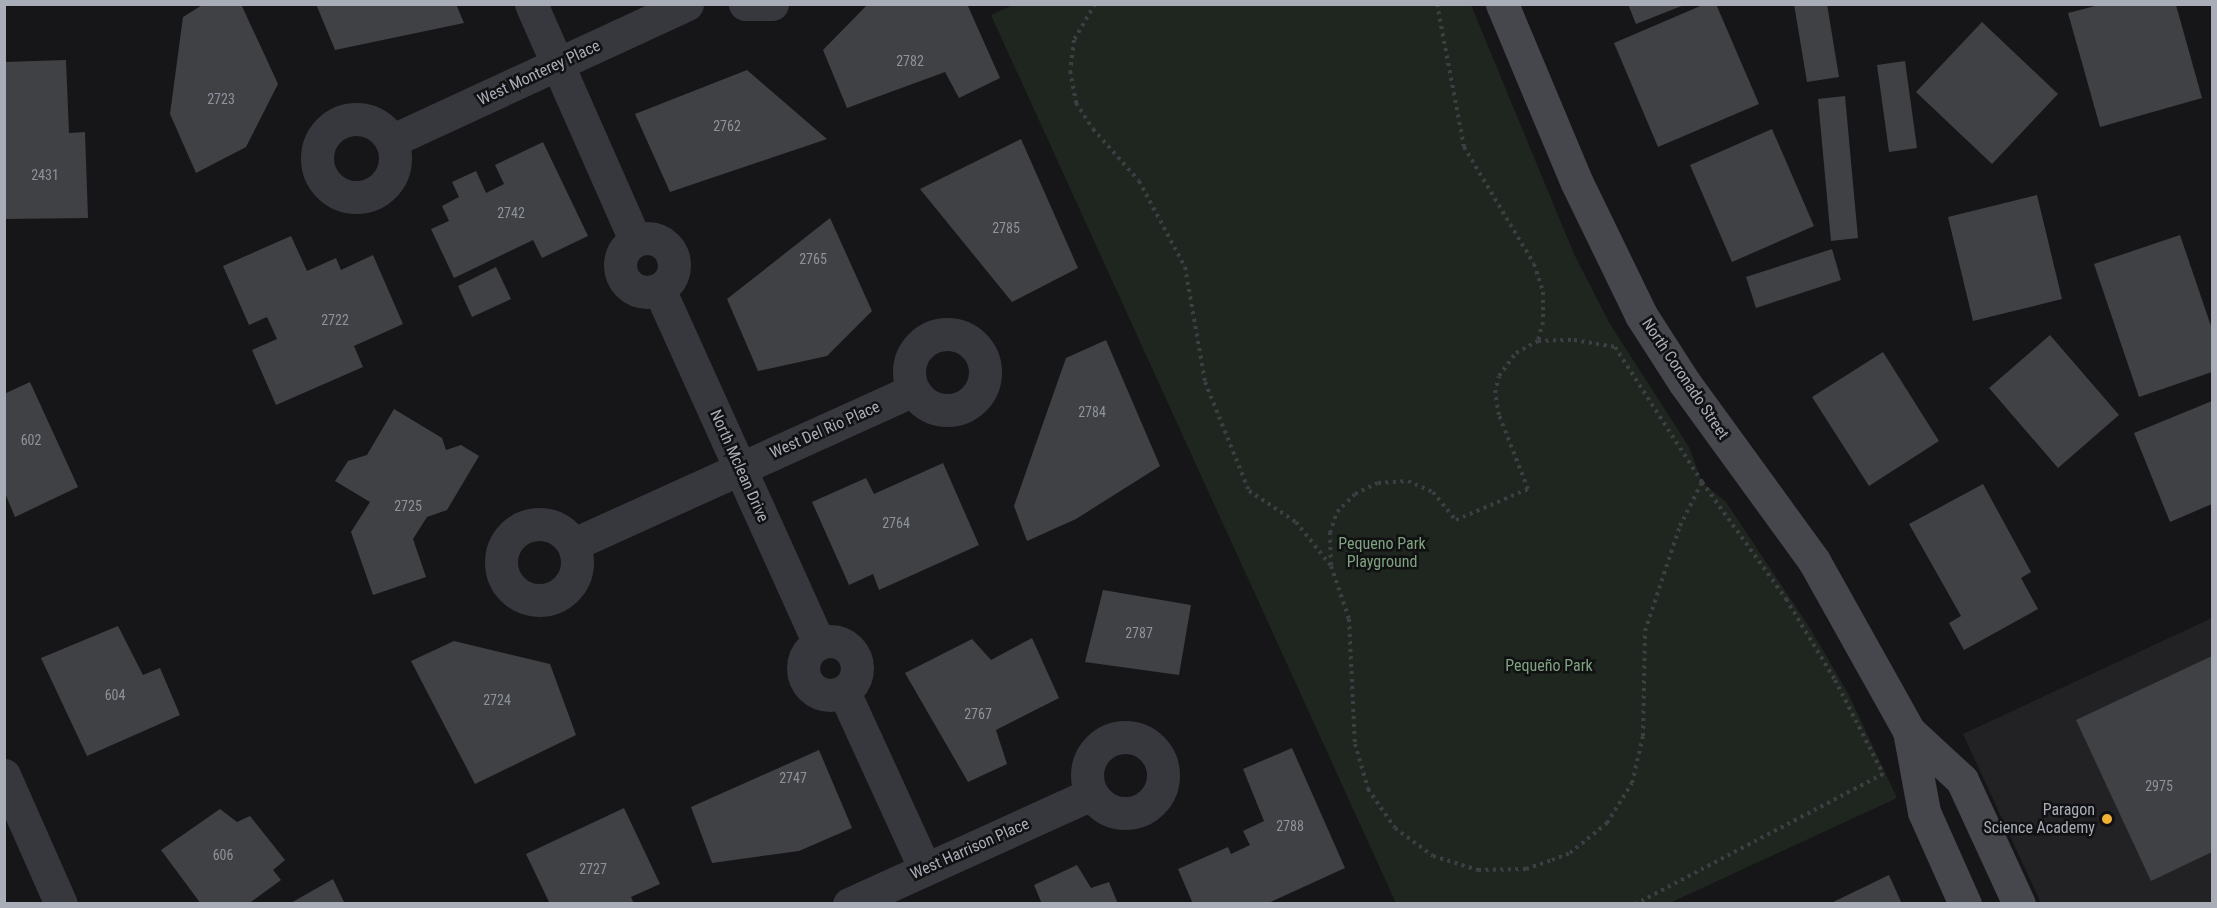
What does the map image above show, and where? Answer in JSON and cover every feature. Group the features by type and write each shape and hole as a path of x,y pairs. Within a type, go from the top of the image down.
{"street":[{"name":"North Mclean Drive","path":"531,4 635,240 620,260 622,277 634,289 659,289 819,644 837,642 852,652 856,678 844,692 925,869"},
{"name":"West Monterey Place","path":"391,141 687,4"},
{"path":"745,4 772,4"},
{"name":"North Coronado Street","path":"1502,4 1576,183 1641,315 1684,382 1814,561 1909,731 1962,780 2019,903"},
{"name":"West Del Rio Place","path":"574,544 912,391"},
{"name":"North Coronado Street","path":"1909,731 1924,812 1965,903"},
{"path":"4,775 61,903"},
{"name":"West Harrison Place","path":"849,903 1091,794"}],"path":[{"path":"1095,4 1074,40 1070,71 1076,103 1093,129 1139,181 1185,267 1205,382 1249,491 1296,522 1331,566"},
{"path":"1437,4 1464,147 1534,264 1543,292 1543,322 1538,340"},
{"path":"1635,903 1883,774 1835,680 1786,599 1702,482 1615,347 1574,340 1538,340 1516,353 1499,376 1495,393 1499,415 1528,489 1455,519 1433,492 1408,481 1378,483 1355,494 1337,512 1330,532 1331,566 1349,619 1355,744 1368,789 1395,828 1433,856 1478,870 1526,869 1570,853 1607,823 1632,783 1643,736 1644,631 1680,526 1702,482"}],"shaded area":[{"name":"Paragon Science Academy","path":"2212,618 2212,903 2041,903 1963,734"}],"green space":[{"name":"Pequeño Park","path":"1013,5 1471,5 1574,254 1610,324 1689,447 1702,482 1726,502 1810,628 1849,695 1897,798 1670,903 1396,903 991,15"}],"building":[{"path":"204,4 241,4 278,84 246,147 196,173 170,114 183,17"},
{"path":"316,4 456,4 464,23 335,50"},
{"path":"868,4 967,4 1000,78 959,98 945,72 847,108 823,50"},
{"path":"1628,4 1684,4 1684,5 1636,24"},
{"path":"1705,4 1716,4 1759,104 1658,147 1614,43"},
{"path":"1794,4 1827,4 1839,77 1807,82"},
{"path":"2099,5 2176,5 2202,98 2100,127 2068,13"},
{"path":"1982,22 2058,94 1992,164 1916,92"},
{"path":"66,60 69,133 85,132 88,218 4,219 4,62"},
{"path":"1905,61 1917,148 1889,152 1877,65"},
{"path":"747,70 827,139 670,192 635,114"},
{"path":"1845,96 1858,238 1831,241 1818,99"},
{"path":"1772,129 1814,226 1732,262 1690,165"},
{"path":"1021,139 1078,268 1012,302 920,189"},
{"path":"543,142 588,236 542,258 533,240 454,278 431,229 449,221 442,206 459,197 452,182 476,171 486,193 504,184 495,165"},
{"path":"2037,195 2062,299 1973,321 1948,217"},
{"path":"830,218 872,311 827,356 758,371 727,299"},
{"path":"2180,235 2212,329 2212,372 2139,397 2094,264"},
{"path":"291,236 307,271 336,258 341,270 373,255 403,324 354,346 363,367 276,405 252,350 277,339 267,317 249,325 223,266"},
{"path":"1832,249 1841,280 1756,308 1746,277"},
{"path":"496,267 511,299 472,317 458,286"},
{"path":"2050,335 2119,415 2058,468 1989,388"},
{"path":"1106,340 1160,466 1076,519 1027,541 1014,506 1066,358"},
{"path":"1883,352 1939,441 1869,486 1812,397"},
{"path":"30,382 78,487 15,517 4,491 4,394"},
{"path":"2212,401 2212,504 2170,522 2134,433"},
{"path":"394,409 442,438 446,450 461,445 479,456 447,510 427,517 413,539 426,577 373,595 351,532 370,502 335,481 348,461 367,455"},
{"path":"943,463 979,545 879,590 873,574 849,585 812,502 866,478 874,494"},
{"path":"1983,484 2031,572 2021,578 2038,609 1964,650 1949,623 1961,616 1909,524"},
{"path":"1103,590 1191,605 1179,675 1085,662"},
{"path":"118,626 143,675 160,668 180,715 87,756 41,658"},
{"path":"1032,638 1059,698 996,730 1007,764 968,782 905,673 972,639 991,660"},
{"path":"454,641 550,664 576,735 475,784 411,661"},
{"path":"2212,656 2212,852 2151,881 2076,720"},
{"path":"1292,748 1345,868 1266,904 1193,904 1178,869 1228,847 1231,854 1250,845 1243,831 1264,821 1243,769"},
{"path":"819,750 852,828 799,851 712,863 691,807"},
{"path":"624,808 660,884 631,897 634,904 550,904 526,854"},
{"path":"220,809 237,822 250,816 285,860 273,870 281,880 248,904 201,904 161,850"},
{"path":"1077,865 1091,888 1109,882 1118,904 1042,904 1034,885"},
{"path":"1889,875 1902,904 1829,904"},
{"path":"333,879 345,904 289,904"}],"place":[{"name":"Paragon Science Academy","path":"2107,819"}],"park label":[{"name":"Pequeno Park Playground","path":"1382,553"}]}
